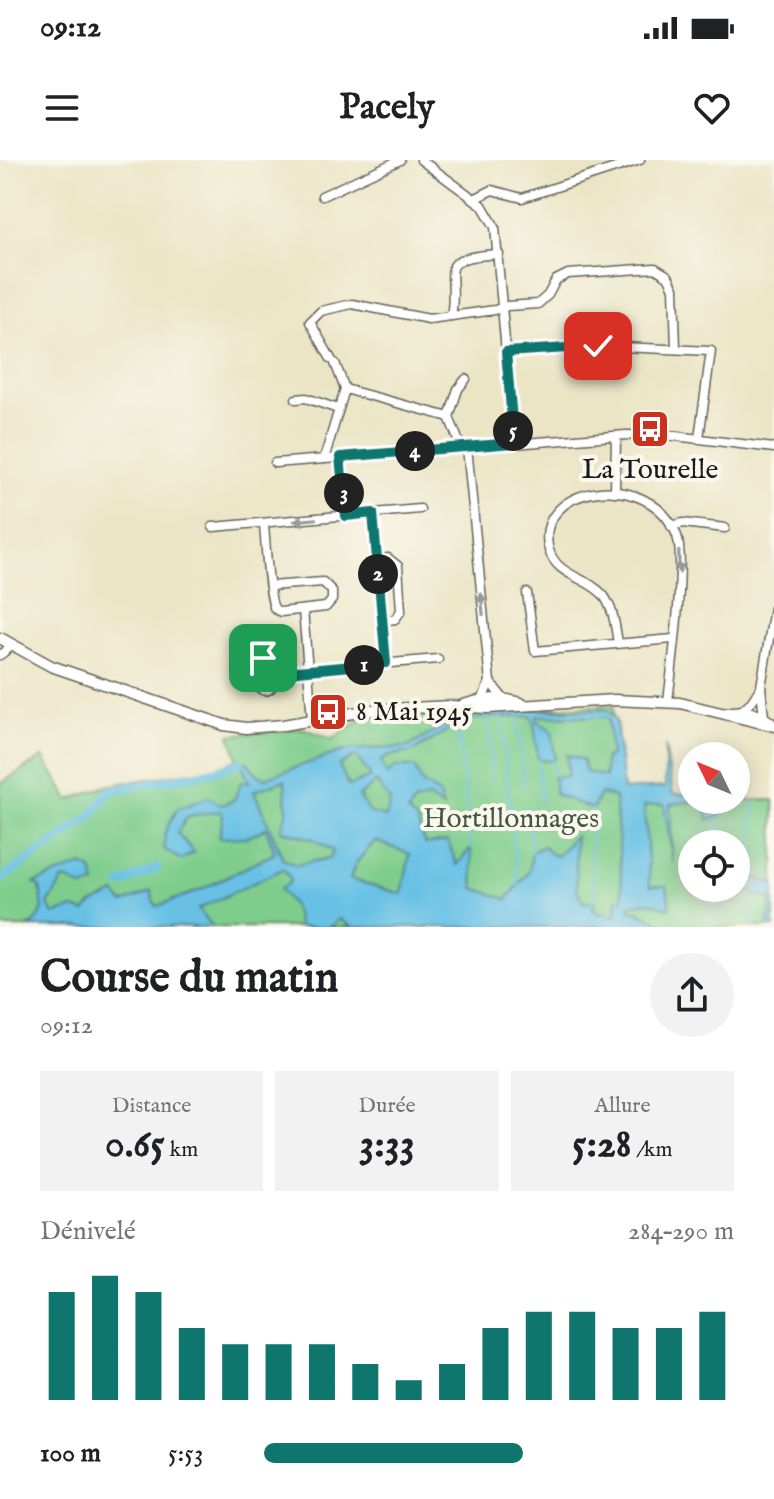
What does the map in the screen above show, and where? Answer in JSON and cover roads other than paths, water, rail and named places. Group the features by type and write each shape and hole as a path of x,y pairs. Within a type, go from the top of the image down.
{"street":[{"path":"322,196 400,160"},
{"path":"421,160 474,199 491,217 495,227 514,443"},
{"path":"474,199 492,190 522,198 640,160"},
{"path":"451,316 450,271 456,262 465,257 499,254"},
{"path":"324,459 345,389 310,322 321,311 352,304 380,307 406,316 429,319 538,304 548,295 556,280 568,274 655,268 668,276 674,288 676,348"},
{"path":"506,352 598,346 711,351 699,438"},
{"path":"466,379 458,389 449,417 464,447 492,703"},
{"path":"345,389 449,417"},
{"path":"296,399 306,398 338,409"},
{"path":"615,492 616,436"},
{"path":"275,463 616,436 699,438 774,448"},
{"path":"340,457 346,516"},
{"path":"618,643 613,613 603,595 558,567 549,551 548,530 557,512 577,498 603,491 627,492 648,502 665,517 677,536 681,559 668,701"},
{"path":"213,527 420,509"},
{"path":"373,513 386,663"},
{"path":"671,526 683,523 725,528"},
{"path":"264,524 270,586 272,605 277,610 326,607 332,591 323,582 270,586"},
{"path":"377,559 388,558 398,566 401,611 395,619 382,621"},
{"path":"527,593 535,651 673,639"},
{"path":"761,720 761,687 774,608"},
{"path":"303,610 312,719"},
{"path":"0,638 51,666 224,725 246,728 371,710 614,700 668,701 761,720"},
{"path":"0,655 13,645"},
{"path":"275,673 438,659"},
{"path":"490,682 492,703"},
{"path":"741,711 761,687"},
{"path":"724,713 741,711 774,726"}],"water":[{"path":"608,710 616,720 623,790 665,787 665,746 673,794 678,794 678,803 670,804 673,864 664,804 644,806 650,886 667,886 670,908 649,902 629,905 631,911 668,927 351,927 340,919 330,927 299,927 293,906 280,889 289,883 290,878 283,869 198,909 213,927 27,927 34,924 43,909 40,887 34,883 82,865 92,870 95,884 82,888 63,880 48,904 54,914 73,908 85,912 92,904 115,893 123,903 152,891 157,906 198,891 275,853 266,828 248,837 219,838 223,817 221,811 188,816 177,833 194,852 181,860 164,849 165,832 177,809 209,797 221,805 234,800 241,782 249,782 241,762 247,762 258,775 265,778 346,750 408,747 468,712","holes":["531,716 538,760 552,761 555,758 552,731 537,721 537,716 608,717 611,756 605,758 605,776 586,772 583,760 567,755 568,776 553,777 556,795 593,809 600,794 615,797 623,900 616,900 617,914 600,914 593,909 595,902 584,902 577,889 575,836 557,856 549,853 544,846 532,852 529,872 507,899 474,888 471,848 457,865 448,841 425,844 417,821 408,812 414,802 428,798 443,808 439,794 422,783 414,767 395,767 387,775 381,761 415,750 465,721","356,756 371,777 349,786 339,765","285,780 287,811 281,830 312,839 333,851 330,858 295,865 283,859 254,791","376,782 390,801 386,817 370,813 359,796","375,841 410,854 402,894 350,879 356,863"]},
{"path":"707,814 720,814 720,816 708,820"},
{"path":"751,876 774,884 774,927 769,927 771,899 753,895"}],"waterway":[{"path":"588,716 610,716"},
{"path":"488,717 492,781"},
{"path":"501,717 518,886"},
{"path":"517,717 524,786"},
{"path":"457,722 471,848"},
{"path":"394,752 411,751"},
{"path":"538,760 541,802"},
{"path":"552,761 555,777"},
{"path":"0,880 89,818 110,791 220,770 241,762"},
{"path":"752,889 754,803"},
{"path":"526,808 532,852"},
{"path":"593,809 591,851 595,902"},
{"path":"718,814 718,830"},
{"path":"120,885 157,868"},
{"path":"750,927 753,895"},
{"path":"711,917 719,902"}],"place":[{"name":"La Tourelle","path":"650,429"},
{"name":"8 Mai 1945","path":"328,712"}],"park label":[{"name":"Hortillonnages","path":"511,819"}]}
